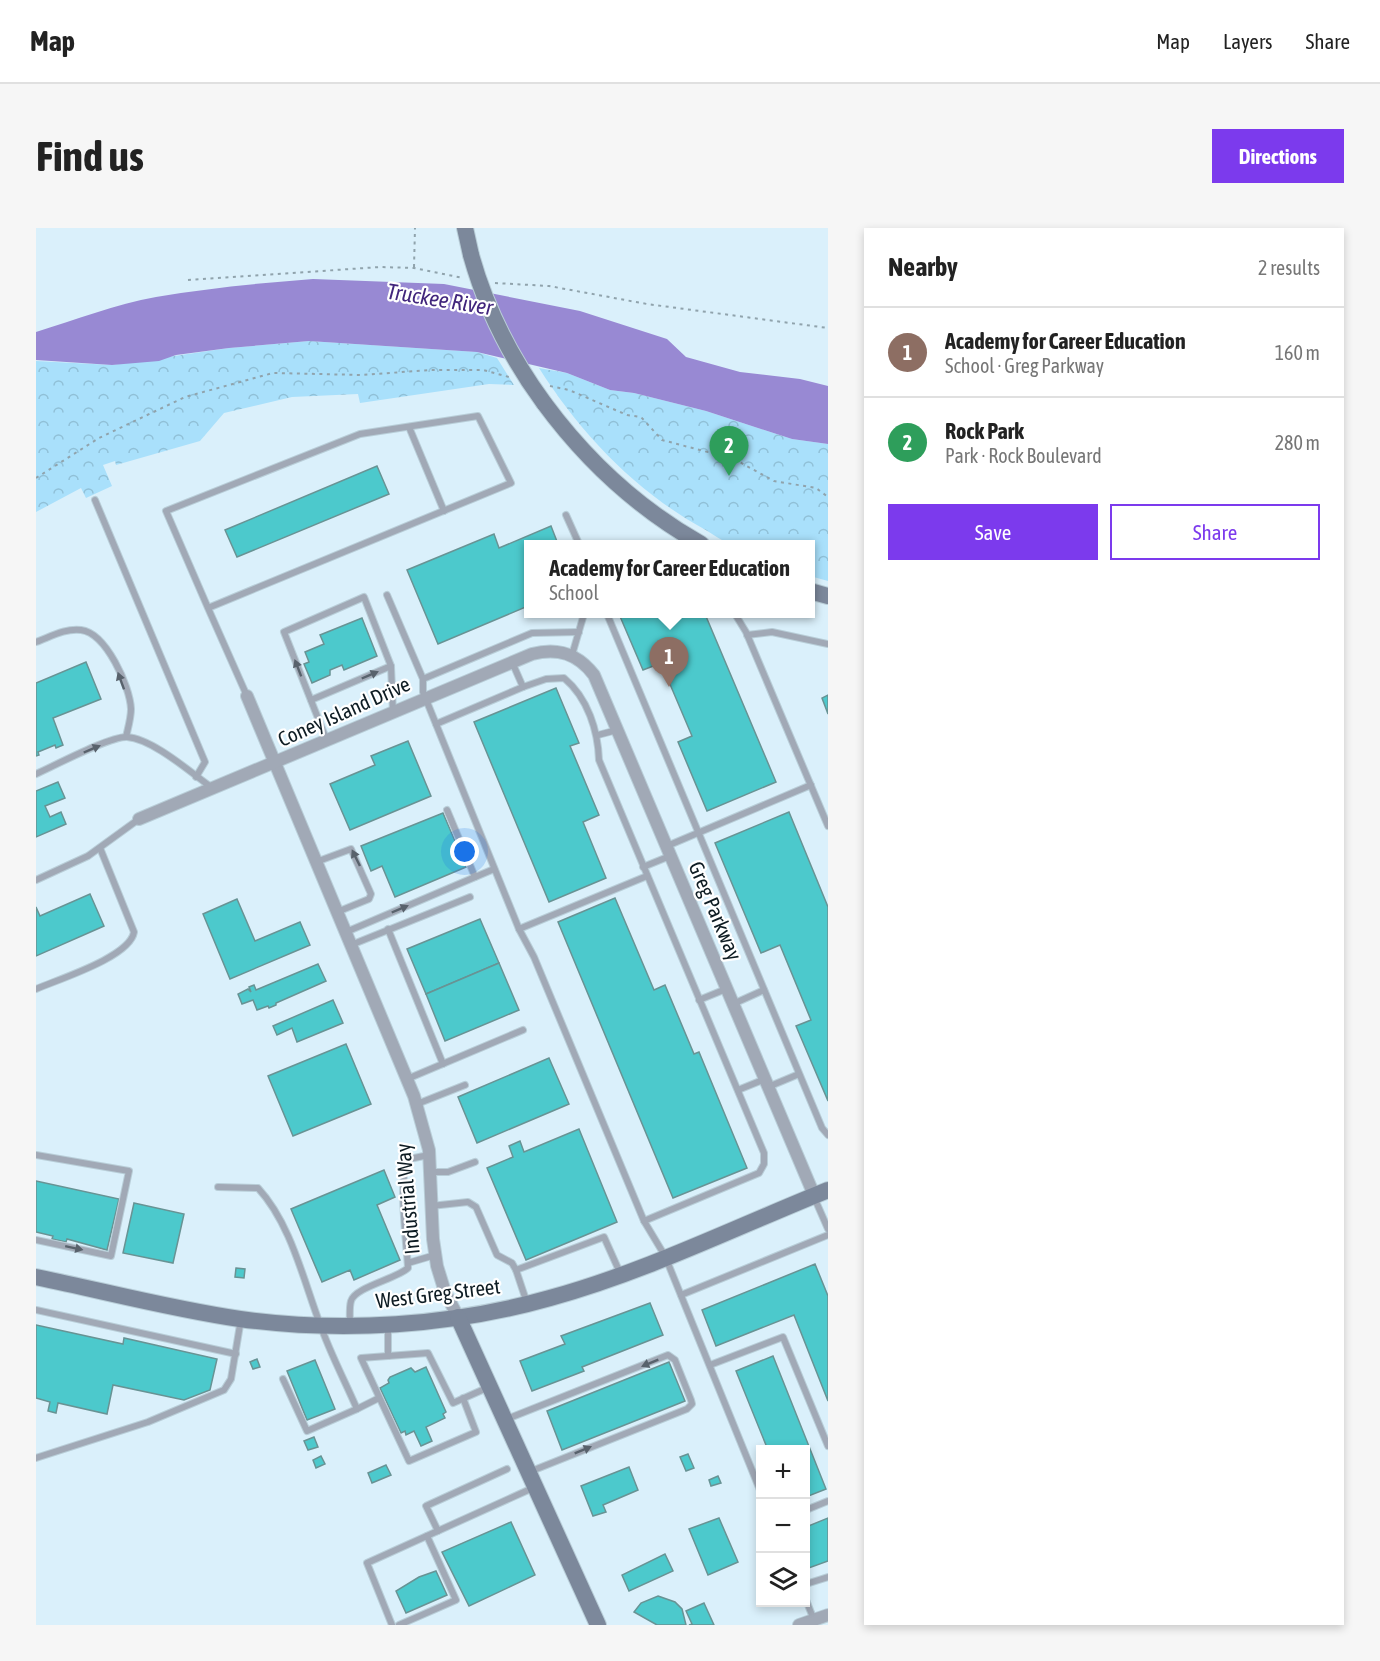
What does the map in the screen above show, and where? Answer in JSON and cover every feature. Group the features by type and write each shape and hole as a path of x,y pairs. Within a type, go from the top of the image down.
{"main road":[{"path":"465,228 484,297 503,338 544,403 577,445 618,485 669,525 694,540"},
{"name":"West Greg Street","path":"36,1276 241,1319 350,1325 388,1324 458,1317 527,1304 621,1275 821,1192"},
{"name":"Industrial Way","path":"458,1317 598,1625"}],"street":[{"name":"Coney Island Drive","path":"139,819 211,787 276,764 512,662 543,651 569,654"},
{"name":"Greg Parkway","path":"569,654 586,665 594,675 766,1083 821,1192"},
{"name":"Industrial Way","path":"247,696 417,1104 429,1155 435,1255 445,1292 458,1317"},
{"path":"799,1625 828,1615"}],"lane":[{"path":"208,608 511,483 478,416 360,434 166,511 208,608 247,696"},
{"path":"409,427 444,511"},
{"path":"95,500 205,762 196,777"},
{"path":"566,515 577,540"},
{"path":"387,595 423,679 425,698 519,929 534,957 644,1221 665,1256 756,1480"},
{"path":"327,742 284,632 364,597 391,666 393,713"},
{"path":"569,654 583,618"},
{"path":"610,618 799,1074 822,1128 828,1135"},
{"path":"737,618 747,635 828,826"},
{"path":"36,642 68,630 83,630 97,636 110,653 131,708 126,737"},
{"path":"423,679 532,633 579,632"},
{"path":"747,635 772,632 828,644"},
{"path":"512,662 523,687"},
{"path":"311,700 391,666"},
{"path":"436,724 523,687 546,679 564,678 577,688 598,735 599,760 764,1153 764,1164 759,1173 644,1221"},
{"path":"598,735 617,730"},
{"path":"36,774 96,747 126,737 153,747 211,787"},
{"path":"644,867 698,832 811,784"},
{"path":"447,810 475,878"},
{"path":"36,880 100,848 139,819"},
{"path":"36,989 120,952 133,939 134,932 100,848"},
{"path":"316,862 351,849 367,884 371,894 369,898 337,912"},
{"path":"346,932 494,869"},
{"path":"519,929 647,876"},
{"path":"351,945 470,897"},
{"path":"388,929 443,1064"},
{"path":"699,1000 726,989"},
{"path":"733,1004 764,990"},
{"path":"407,1079 523,1030"},
{"path":"738,1090 799,1074"},
{"path":"417,1104 465,1085"},
{"path":"36,1155 129,1171 111,1256 36,1240"},
{"path":"350,1325 351,1300 356,1293 401,1275 408,1268 402,1208 405,1164 409,1159 429,1155"},
{"path":"431,1172 448,1172 475,1162"},
{"path":"218,1187 258,1188 273,1204 310,1293 320,1325 357,1409"},
{"path":"821,1192 828,1229"},
{"path":"431,1206 472,1203 497,1255 512,1263 516,1270 527,1304"},
{"path":"681,1295 828,1235"},
{"path":"516,1270 604,1237 621,1275"},
{"path":"408,1263 435,1255"},
{"path":"36,1310 236,1354"},
{"path":"36,1458 148,1422 224,1390 231,1379 241,1319"},
{"path":"388,1324 388,1356"},
{"path":"710,1365 783,1337 828,1446"},
{"path":"463,1398 476,1432 409,1461 361,1358 428,1353 453,1403 463,1398 489,1386"},
{"path":"392,1625 367,1563 438,1531 532,1479 687,1409 692,1404 675,1360 668,1355 505,1420"},
{"path":"283,1379 307,1431 379,1398"},
{"path":"438,1531 426,1506 507,1469"},
{"path":"810,1508 828,1501"},
{"path":"399,1625 456,1600 427,1536"},
{"path":"810,1583 828,1577"},
{"path":"809,1607 814,1620"}],"path":[{"path":"414,268 415,228"},
{"path":"188,280 328,269 414,268 472,280"},
{"path":"490,283 549,286 647,304 828,328"},
{"path":"36,478 99,438 184,397 273,373 362,375 430,370 483,370 515,378"},
{"path":"548,386 569,390 627,415 641,417 662,440 735,459 774,481 816,488 828,497"}],"green space":[{"path":"309,341 477,352 497,358 514,385 489,384 360,403 358,394 292,397 224,413 200,441 116,465 115,461 103,465 112,486 86,498 81,488 36,512 36,361 112,365 229,348"},
{"path":"539,368 567,373 610,390 634,393 706,411 792,439 828,444 828,581 815,577 815,540 722,540 679,514 655,497 611,459 591,438"}],"water":[{"name":"Truckee River","path":"313,279 444,284 580,311 667,339 686,357 740,372 800,379 828,386 828,444 792,439 706,411 634,393 610,390 567,373 477,352 309,341 229,348 176,355 159,361 112,365 36,360 36,332 111,308 141,300 195,291"}],"building":[{"path":"377,466 389,494 237,557 225,530"},
{"path":"551,526 556,540 524,540 524,608 438,644 407,570 494,534 499,548"},
{"path":"362,618 377,656 344,670 342,665 330,670 330,675 312,683 304,664 309,662 305,652 324,644 320,635"},
{"path":"621,618 707,618 776,782 707,811 678,742 692,736 661,663 643,670"},
{"path":"86,662 101,699 53,718 63,745 56,748 55,745 38,752 39,755 36,756 36,683"},
{"path":"556,688 579,743 570,746 599,815 583,822 606,878 549,902 474,722"},
{"path":"828,695 828,714 822,698"},
{"path":"408,741 431,796 350,830 330,784 375,765 371,756"},
{"path":"58,782 65,798 45,806 50,817 61,812 66,824 36,837 36,791"},
{"path":"789,812 828,907 828,1101 796,1026 811,1020 780,945 761,953 715,843"},
{"path":"443,813 466,867 395,897 382,866 371,871 361,846"},
{"path":"90,894 104,926 36,956 36,907 40,916"},
{"path":"615,898 654,990 665,985 694,1054 699,1052 747,1168 673,1198 558,922"},
{"path":"237,899 255,941 300,922 310,945 230,979 203,914"},
{"path":"480,919 499,963 426,994 407,949"},
{"path":"499,963 519,1010 445,1041 426,994"},
{"path":"318,964 326,981 269,1008 268,1006 257,1010 253,1000 242,1004 238,994 248,989 251,992 249,987 254,985 256,990"},
{"path":"333,1000 343,1023 297,1042 292,1028 277,1035 273,1026"},
{"path":"346,1044 371,1104 293,1136 268,1076"},
{"path":"549,1058 569,1104 477,1143 458,1097"},
{"path":"579,1129 617,1222 526,1260 487,1168 513,1157 509,1146 520,1141 524,1152"},
{"path":"384,1170 395,1197 377,1205 400,1260 354,1280 350,1270 322,1282 291,1209"},
{"path":"36,1181 119,1199 107,1250 67,1239 66,1242 52,1239 53,1236 36,1232"},
{"path":"134,1203 184,1214 173,1263 123,1253"},
{"path":"815,1264 828,1296 828,1401 794,1315 716,1346 702,1310"},
{"path":"236,1268 245,1269 244,1278 235,1277"},
{"path":"650,1303 663,1335 582,1367 584,1371 532,1391 520,1361 565,1344 561,1336"},
{"path":"36,1325 123,1344 124,1338 217,1359 210,1390 184,1400 113,1385 107,1414 58,1403 56,1413 48,1411 50,1402 36,1398"},
{"path":"773,1356 808,1445 766,1445 736,1371"},
{"path":"257,1359 260,1367 253,1369 250,1362"},
{"path":"315,1360 335,1409 307,1420 287,1371"},
{"path":"669,1362 685,1401 562,1450 547,1411"},
{"path":"426,1367 446,1412 443,1414 445,1418 426,1427 432,1441 421,1446 414,1431 406,1435 405,1431 401,1433 380,1388 389,1383 390,1377 411,1368 415,1372"},
{"path":"314,1437 318,1447 308,1450 304,1441"},
{"path":"810,1449 826,1489 810,1495"},
{"path":"688,1454 694,1468 686,1471 680,1457"},
{"path":"321,1456 325,1464 316,1468 313,1460"},
{"path":"386,1465 391,1475 372,1483 368,1473"},
{"path":"629,1467 638,1490 603,1505 606,1512 593,1516 581,1486"},
{"path":"718,1476 721,1483 711,1486 709,1480"},
{"path":"719,1518 738,1562 708,1575 689,1529"},
{"path":"828,1518 828,1561 810,1568 810,1553 810,1525"},
{"path":"511,1522 535,1575 469,1606 442,1552"},
{"path":"665,1554 673,1571 629,1591 622,1575"},
{"path":"436,1571 447,1595 406,1613 396,1591 419,1577"},
{"path":"658,1596 675,1602 682,1609 686,1625 657,1625 634,1612 641,1603"},
{"path":"704,1603 714,1625 689,1625 692,1624 686,1611"}],"place":[{"name":"Rock Park","path":"729,476"},
{"name":"Academy for Career Education","path":"669,687"}]}
